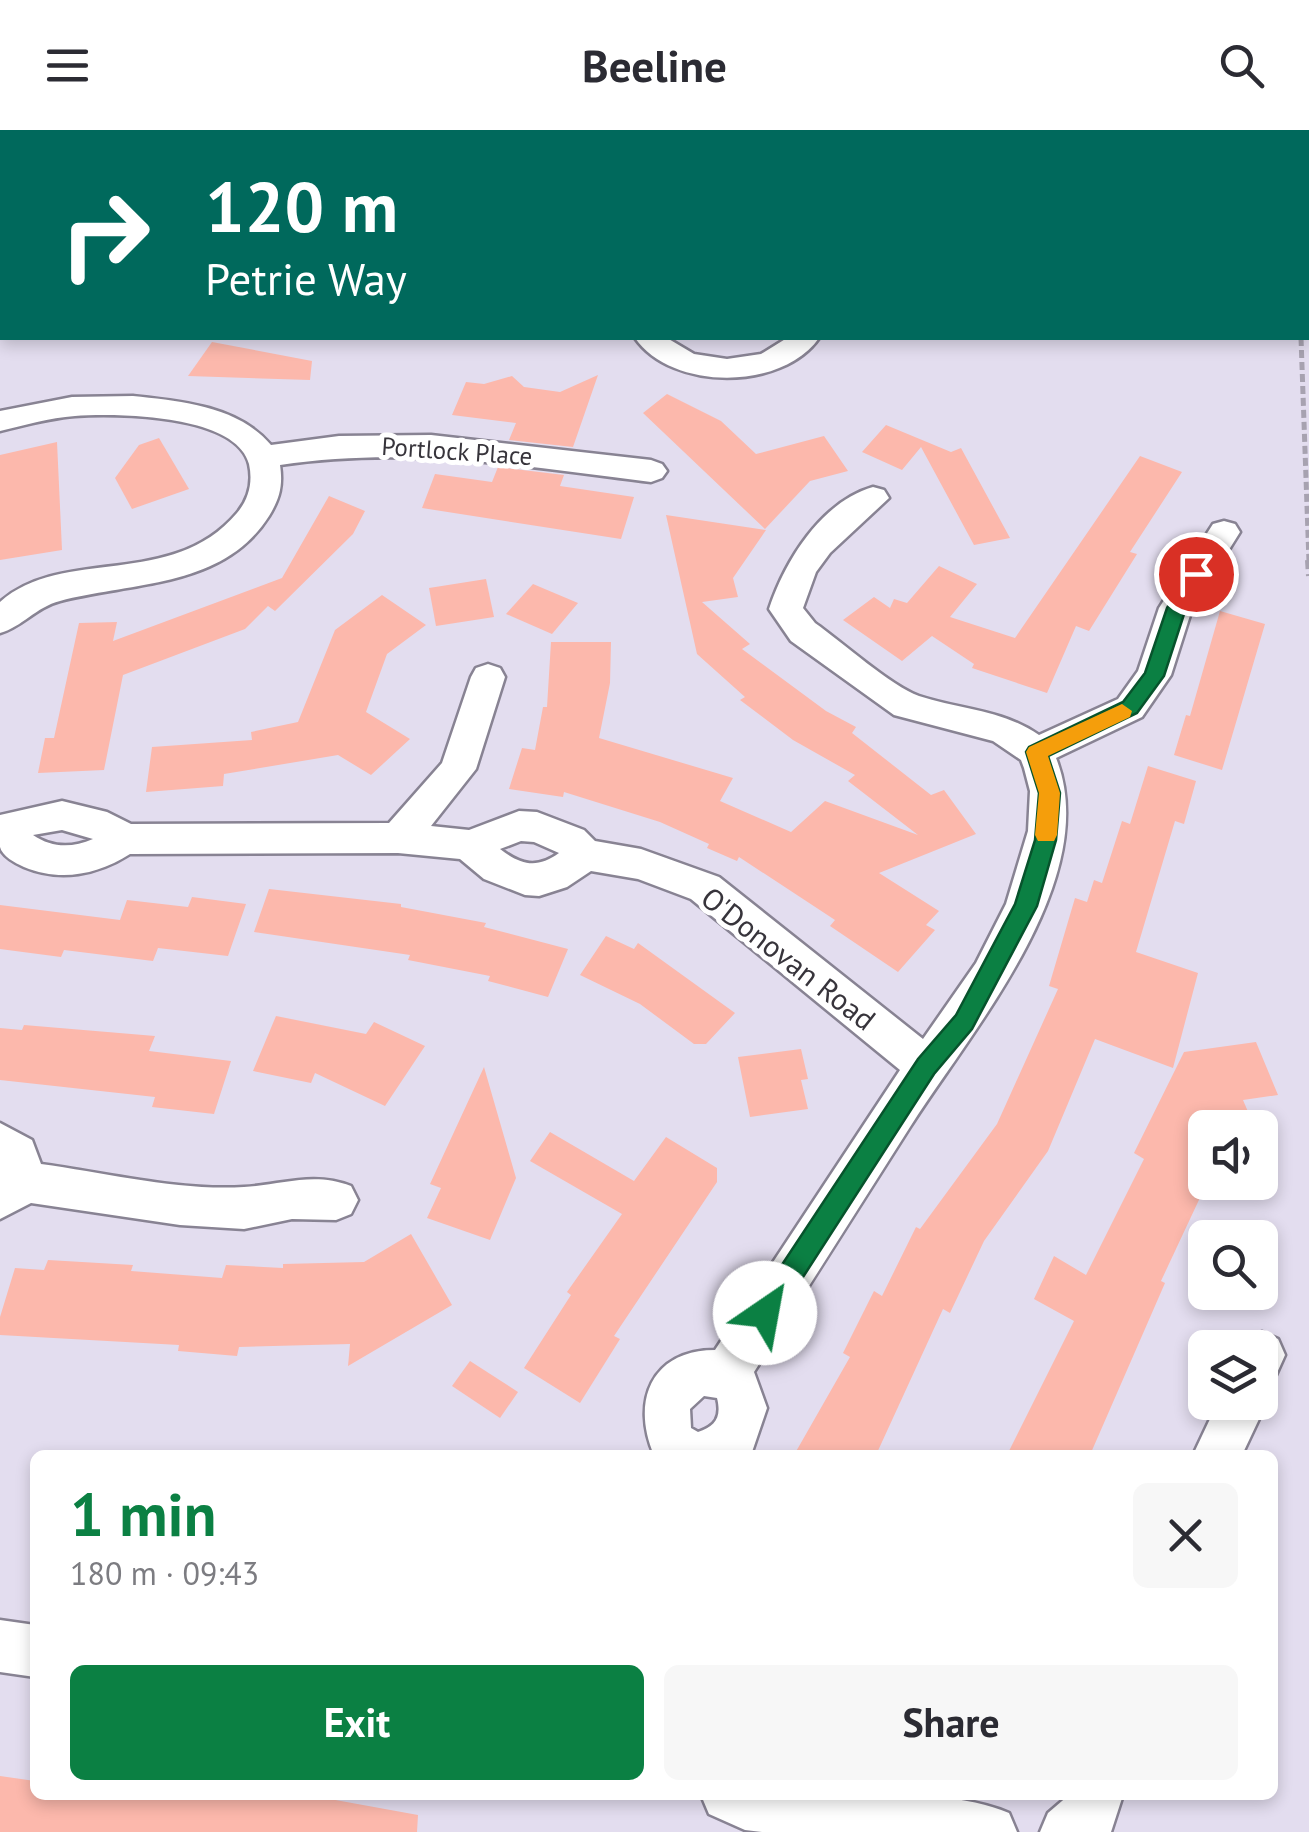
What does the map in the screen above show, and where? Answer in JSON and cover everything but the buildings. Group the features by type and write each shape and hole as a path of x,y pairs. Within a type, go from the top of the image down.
{"street":[{"path":"653,340 692,363 747,368 794,350 802,340"},
{"path":"0,421 82,406 185,411 245,436 262,457 268,481 259,507 239,533 209,556 166,571 38,594 7,611 0,621"},
{"name":"Portlock Place","path":"262,457 339,446 432,445 652,471"},
{"path":"706,1450 728,1445 744,1417 739,1386 727,1372 926,1066 964,1022 1026,906 1046,840 1050,793 1036,752 986,724 906,706 802,632 786,608 794,580 808,554 830,530 874,498"},
{"path":"1036,752 1130,708 1154,676 1176,608 1224,532"},
{"path":"398,838 458,769 488,677"},
{"name":"O'Donovan Road","path":"3,830 24,852 52,862 90,858 124,838 398,838 470,845 519,826 537,828 556,833 584,854 642,864 705,888 926,1066"},
{"path":"470,845 505,876 522,880 557,874 584,854"},
{"path":"0,1142 17,1154 13,1190 244,1208 292,1200 336,1200"},
{"path":"1219,1450 1234,1420"},
{"path":"0,1646 30,1650"},
{"path":"739,1800 990,1832"},
{"path":"1067,1832 1092,1814 1095,1800"}],"path":[{"path":"1301,340 1309,576"}],"slow traffic":[{"path":"1046,835 1050,793 1036,752 1122,711"}],"route":[{"path":"765,1313 926,1066 964,1022 1026,906 1046,840 1050,793 1036,752 1130,708 1154,676 1176,608 1196,574"}]}
